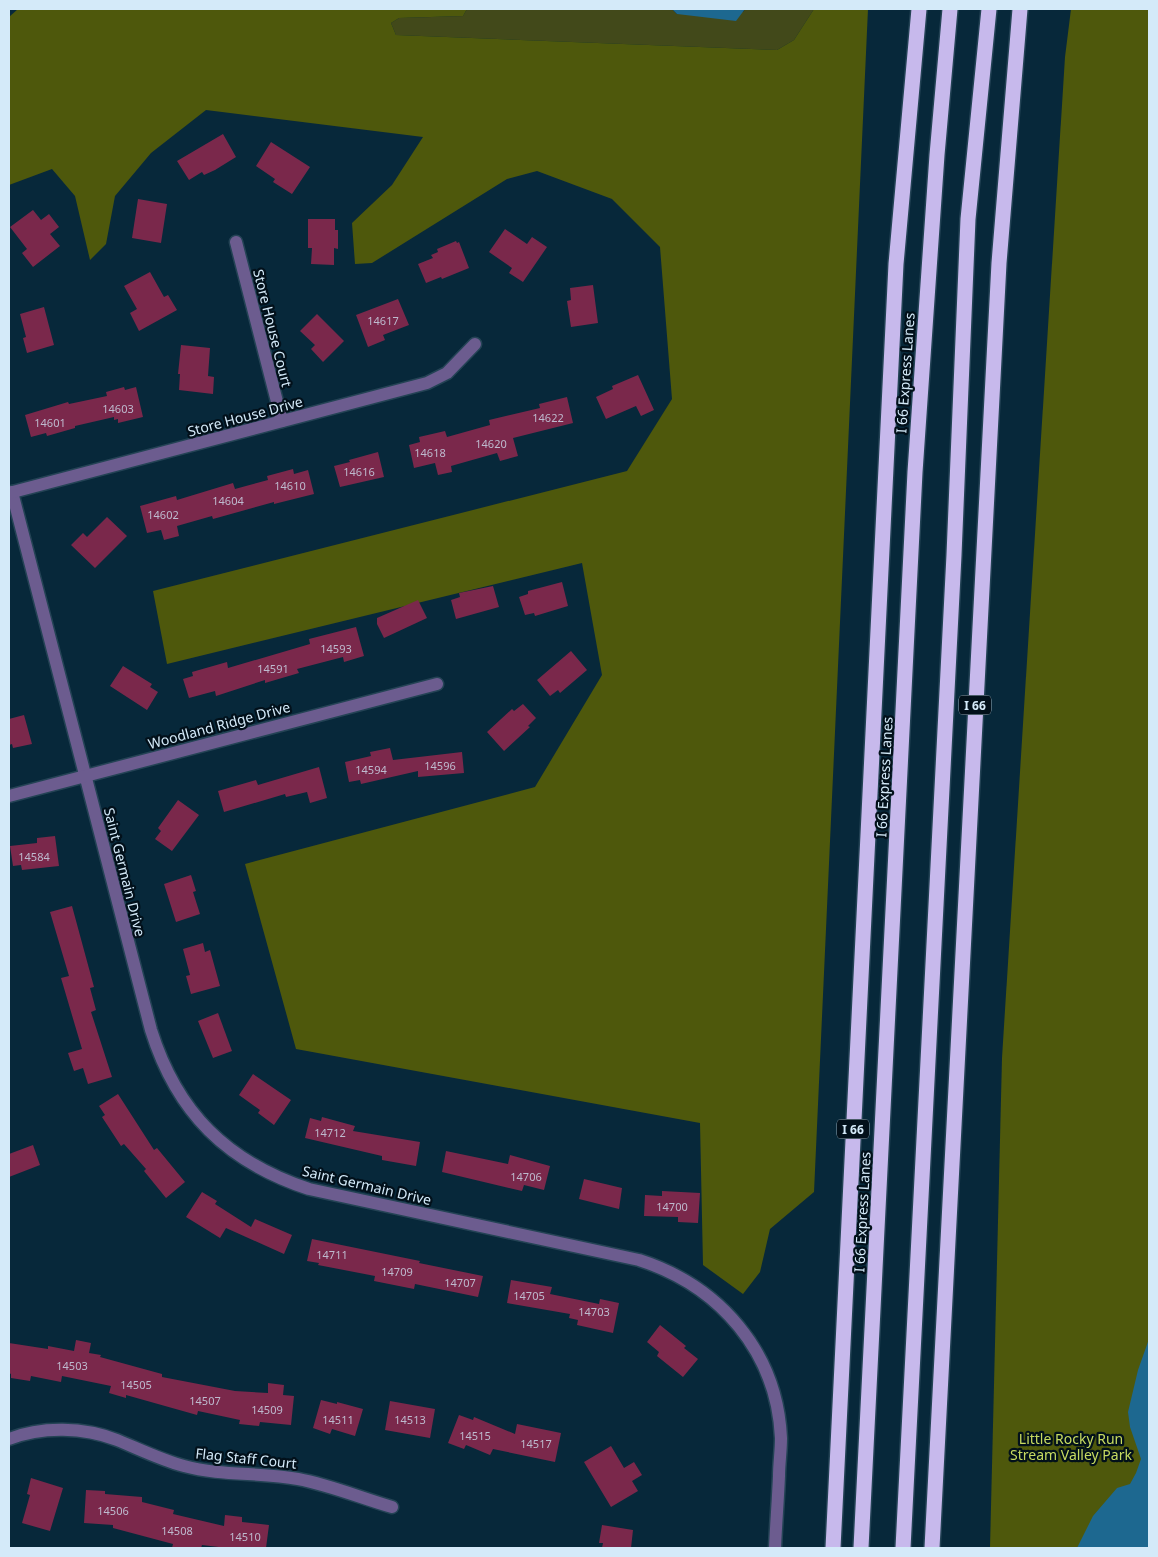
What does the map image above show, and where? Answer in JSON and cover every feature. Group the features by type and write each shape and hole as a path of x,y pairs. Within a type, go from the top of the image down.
{"highway":[{"name":"I 66","path":"833,1548 896,264 919,9"},
{"name":"I 66 Express Lanes","path":"861,1548 915,472 937,154 950,9"},
{"path":"903,1548 954,555 968,219 989,9"},
{"name":"I 66","path":"932,1548 999,263 1020,9"}],"street":[{"name":"Store House Court","path":"236,242 282,421"},
{"name":"Store House Drive","path":"10,493 427,383 447,374 475,344"},
{"name":"Saint Germain Drive","path":"10,493 128,944 158,1051 168,1075 183,1100 222,1143 242,1158 264,1171 301,1186 639,1260 660,1267 692,1283 718,1303 740,1327 758,1354 774,1395 781,1439 775,1548"},
{"name":"Woodland Ridge Drive","path":"9,796 437,684"},
{"name":"Flag Staff Court","path":"9,1440 42,1431 91,1433 115,1439 151,1455 185,1466 220,1472 268,1474 299,1479 392,1507"}],"green space":[{"path":"18,9 467,9 463,16 399,18 391,23 396,35 777,50 794,40 814,9 868,9 814,1192 770,1229 760,1272 743,1294 703,1265 700,1123 296,1049 245,864 535,787 602,675 582,563 167,664 153,591 627,471 672,399 660,247 612,199 537,171 507,179 372,263 355,264 352,223 392,185 423,137 206,110 151,153 115,196 106,244 90,260 75,196 52,169 9,185 9,17"},
{"path":"467,9 672,9 677,14 743,12 745,9 814,9 794,40 777,50 396,35 391,23 399,18 463,16"},
{"name":"Little Rocky Run Stream Valley Park","path":"1071,9 1149,9 1149,1548 990,1548 1002,1058 1065,57"}],"water":[{"path":"672,9 745,9 736,21 677,14"},
{"path":"1149,1339 1149,1548 1077,1548 1093,1516 1117,1488 1130,1484 1141,1459 1130,1427 1128,1412 1138,1370"}],"building":[{"path":"223,134 236,157 215,170 204,175 202,172 189,180 177,161"},
{"path":"271,142 310,167 292,194 273,182 275,179 256,166"},
{"path":"138,199 167,204 161,243 132,238"},
{"path":"33,210 41,220 49,214 59,227 50,234 60,246 33,267 22,253 27,249 10,227"},
{"path":"308,219 335,219 335,230 338,230 338,249 334,248 334,265 311,264 312,248 308,248"},
{"path":"505,229 527,244 532,237 547,247 523,282 509,273 512,268 489,252"},
{"path":"456,241 457,243 459,242 469,268 426,283 418,264 433,258 431,255 438,252 437,249"},
{"path":"150,272 164,297 168,295 177,310 139,331 130,313 137,309 124,286"},
{"path":"593,285 598,323 571,327 567,301 571,300 570,288"},
{"path":"398,299 409,325 383,335 385,340 368,347 356,315"},
{"path":"44,307 54,345 27,353 23,338 26,337 20,314"},
{"path":"317,314 344,341 323,362 311,349 315,345 300,331"},
{"path":"181,345 210,348 208,376 214,377 213,394 179,390 180,374 178,374"},
{"path":"638,375 654,410 641,416 636,406 606,419 596,397 613,389 612,386"},
{"path":"124,387 125,390 136,387 143,417 118,423 118,419 114,420 114,417 75,426 75,428 47,436 46,433 31,437 25,415 68,402 69,404 107,396 106,392"},
{"path":"567,397 573,423 513,438 518,456 500,461 497,453 451,466 452,472 438,475 435,463 414,468 409,445 420,442 419,437 445,431 447,437 490,425 489,420 540,408 539,404"},
{"path":"378,452 384,477 340,487 334,466"},
{"path":"293,469 294,474 308,470 314,494 274,504 274,502 213,519 212,516 177,526 179,536 164,540 161,530 147,533 140,506 176,496 177,500 233,483 235,489 268,480 267,476"},
{"path":"107,517 127,536 95,568 71,545 83,533 87,537"},
{"path":"562,582 568,606 535,616 534,613 525,615 519,597 528,594 528,591"},
{"path":"493,586 499,607 456,619 451,600 460,597 459,593"},
{"path":"418,600 427,618 384,638 377,624 377,618"},
{"path":"356,627 364,656 344,662 343,657 297,669 299,673 265,683 265,680 216,696 215,691 189,698 183,679 193,676 192,672 227,662 228,668 310,644 309,639"},
{"path":"571,651 587,670 560,693 558,690 550,696 537,680"},
{"path":"123,666 152,684 150,687 158,692 147,710 110,686"},
{"path":"523,704 536,718 528,726 530,727 504,751 487,732 512,709 514,711"},
{"path":"24,715 32,744 13,748 12,744 9,745 9,719"},
{"path":"390,748 393,760 462,752 464,773 418,777 418,771 361,784 360,780 349,782 345,762 371,756 370,752"},
{"path":"319,767 327,798 310,803 307,792 286,797 285,794 224,812 218,791 256,780 258,785"},
{"path":"178,800 199,815 172,851 155,839 161,831 158,828"},
{"path":"55,836 59,866 22,870 21,865 13,866 10,846 37,843 37,838"},
{"path":"191,875 196,891 193,892 200,914 176,922 164,884"},
{"path":"72,906 94,987 90,988 96,1010 91,1012 112,1077 88,1084 83,1068 74,1071 68,1053 82,1049 61,978 69,976 50,912"},
{"path":"203,943 205,952 210,950 220,986 191,994 186,976 190,975 183,949"},
{"path":"218,1013 232,1051 213,1058 198,1021"},
{"path":"253,1074 291,1100 274,1125 258,1113 260,1110 239,1095"},
{"path":"118,1094 154,1150 157,1148 185,1182 166,1198 144,1171 146,1169 124,1144 121,1146 102,1117 105,1115 99,1106"},
{"path":"322,1117 355,1126 353,1131 420,1142 416,1166 382,1160 382,1156 305,1138 310,1118 321,1121"},
{"path":"33,1145 40,1165 9,1177 9,1154"},
{"path":"446,1151 508,1164 510,1155 550,1166 544,1190 524,1185 522,1191 442,1172"},
{"path":"584,1179 622,1188 619,1209 579,1199"},
{"path":"662,1191 700,1193 698,1223 678,1222 678,1217 644,1216 645,1195 662,1196"},
{"path":"202,1192 217,1201 215,1204 251,1227 255,1219 292,1235 284,1254 226,1228 220,1238 186,1217"},
{"path":"312,1239 483,1276 478,1297 415,1284 414,1289 374,1281 375,1276 318,1265 319,1263 307,1261"},
{"path":"511,1280 552,1287 550,1294 599,1304 600,1299 619,1303 613,1333 577,1325 578,1320 569,1318 570,1314 507,1303"},
{"path":"660,1325 686,1346 684,1348 698,1359 683,1377 657,1356 659,1352 647,1342"},
{"path":"76,1340 91,1343 89,1353 162,1374 162,1377 235,1391 268,1393 268,1383 284,1385 283,1395 294,1396 291,1425 260,1422 259,1426 239,1424 240,1420 198,1411 197,1415 126,1395 126,1398 109,1393 111,1386 62,1376 61,1382 31,1376 30,1381 11,1378 9,1373 9,1343 48,1349 48,1346 74,1351"},
{"path":"321,1400 363,1409 355,1436 332,1429 330,1434 313,1428"},
{"path":"390,1401 435,1409 430,1438 385,1430"},
{"path":"459,1415 473,1420 474,1417 515,1434 517,1424 561,1433 555,1462 493,1449 490,1455 466,1445 464,1449 448,1443"},
{"path":"611,1446 624,1468 634,1462 642,1475 632,1481 638,1491 611,1507 584,1462"},
{"path":"31,1478 63,1488 50,1531 22,1523 30,1495 27,1494"},
{"path":"86,1490 105,1491 105,1494 142,1497 142,1502 174,1510 173,1514 224,1526 225,1515 242,1517 242,1522 269,1525 266,1548 227,1548 202,1545 201,1548 172,1548 173,1544 113,1528 113,1525 84,1523"},
{"path":"602,1525 633,1530 631,1548 602,1548 603,1543 599,1543"}]}
